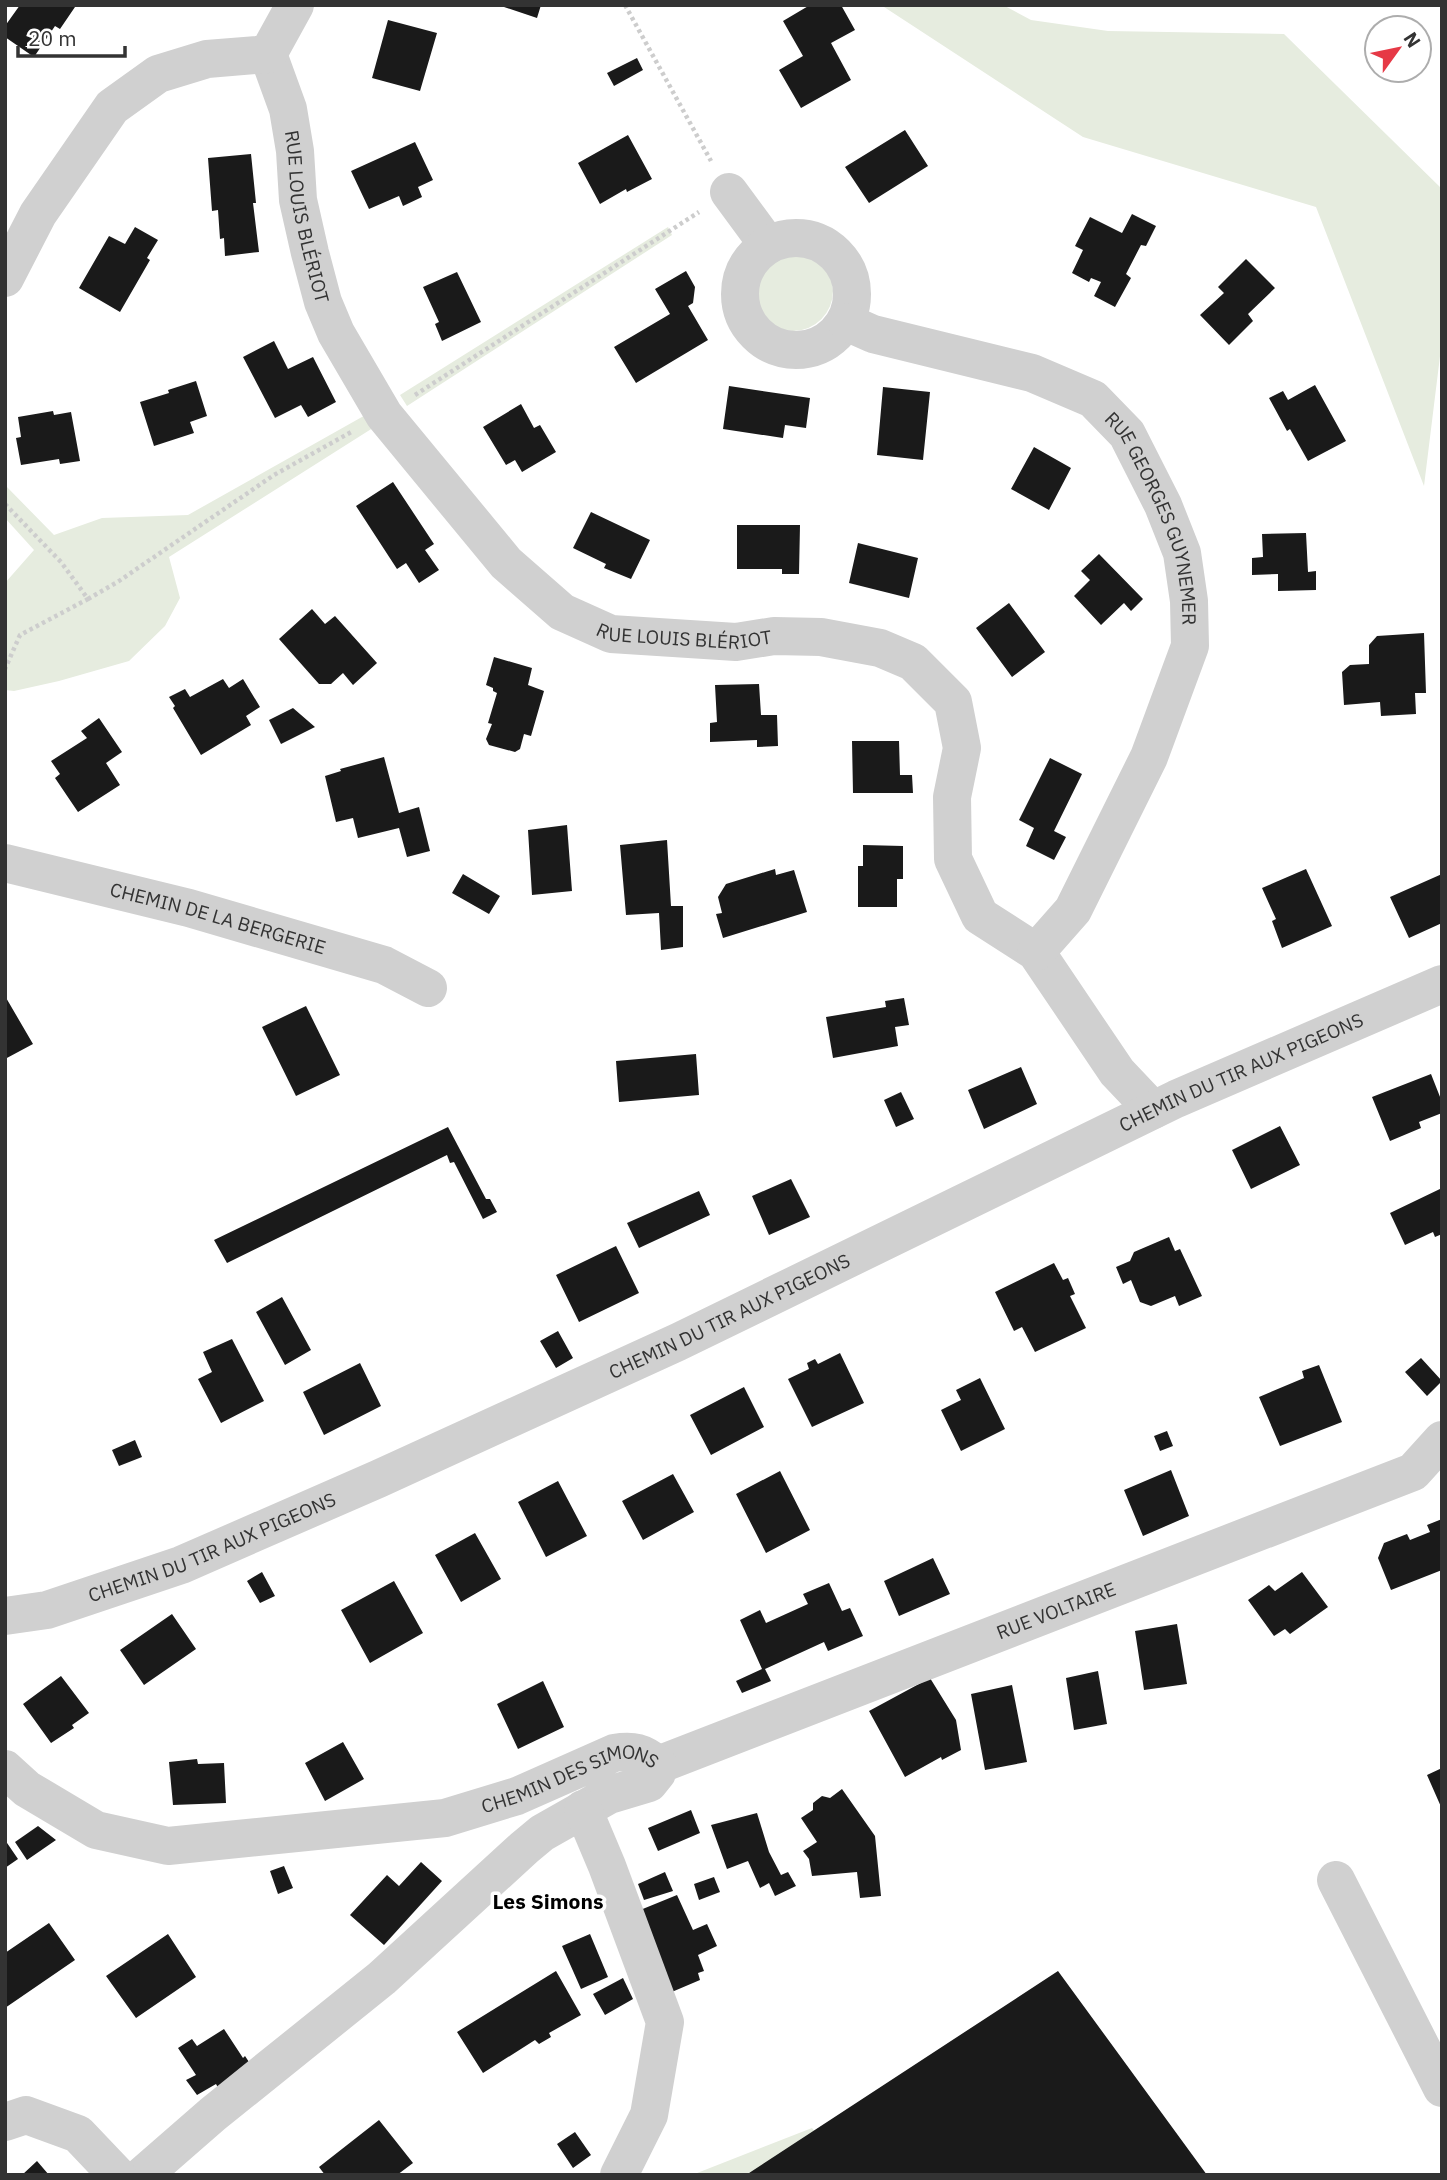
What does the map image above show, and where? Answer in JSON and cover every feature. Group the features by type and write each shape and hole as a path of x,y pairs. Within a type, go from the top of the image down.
{"street":[{"path":"5,278 38,214 112,107 158,74 206,59 268,54 295,5"},
{"name":"RUE LOUIS BLÉRIOT","path":"268,54 288,109 295,151 298,201 323,302 335,333 384,415 506,563 562,612 611,634 736,642 774,636 821,637 880,648 914,663 953,702 962,748 951,797 953,859 980,916 1036,952 1116,1072 1140,1116"},
{"path":"729,192 768,245"},
{"path":"803,238 821,243 836,254 847,269 853,286 852,304 846,322 835,337 819,347 801,351 782,349 764,341 751,328 742,311 739,292 744,274 754,257 768,245 785,239 803,238"},
{"name":"RUE GEORGES GUYNEMER","path":"846,322 873,334 1032,373 1093,399 1127,434 1163,505 1182,553 1189,601 1190,646 1149,757 1073,910 1036,952"},
{"path":"5,857 6,863"},
{"name":"CHEMIN DE LA BERGERIE","path":"6,863 189,908 384,965 428,988"},
{"name":"CHEMIN DU TIR AUX PIGEONS","path":"5,1616 47,1610 181,1565 255,1533 678,1342 1140,1116 1442,984"},
{"name":"RUE VOLTAIRE","path":"658,1765 1413,1472 1442,1440"},
{"name":"CHEMIN DES SIMONS","path":"8,1777 96,1830 168,1846 444,1818 517,1796 614,1753 631,1751 646,1755 658,1765 657,1773 649,1783 609,1795 542,1833 382,1978 213,2114 143,2175"},
{"path":"583,1809 665,2022 649,2115 619,2175"},
{"path":"1336,1880 1442,2088"},
{"path":"5,2122 26,2115 78,2134 117,2175"}],"path":[{"path":"5,669 20,635 119,581 274,475 384,415 729,192 625,5"},
{"path":"5,504 61,562 88,599"}],"shaded area":[{"path":"881,5 1003,5 1031,20 1108,31 1284,34 1442,189 1442,340 1424,486 1316,207 1083,137"},
{"path":"668,227 672,235 407,406 400,395"},
{"path":"793,251 808,254 821,263 830,276 833,291 830,306 821,319 808,328 793,331 778,328 765,319 756,306 753,291 756,276 765,263 778,254"},
{"path":"369,413 376,426 169,557 180,598 165,626 129,661 59,681 14,691 5,690 5,583 34,550 5,518 5,485 54,535 102,518 188,515"},
{"path":"812,2128 849,2175 692,2175"}],"building":[{"path":"20,5 75,7 60,29 55,26 34,57 5,37 5,26"},
{"path":"498,5 541,5 537,18"},
{"path":"810,5 841,5 855,30 831,43 851,80 801,108 779,70 803,56 783,21"},
{"path":"388,20 437,33 420,91 372,78"},
{"path":"637,58 643,70 614,86 607,73"},
{"path":"905,130 928,166 869,203 845,167"},
{"path":"628,135 652,179 627,192 626,189 600,204 578,163"},
{"path":"415,142 433,180 418,187 422,197 403,206 399,196 369,209 351,171"},
{"path":"251,154 259,252 225,256 224,238 220,239 218,210 212,211 208,158"},
{"path":"1132,214 1156,226 1146,246 1141,245 1126,274 1131,278 1115,307 1094,296 1101,282 1091,278 1089,282 1072,273 1083,250 1075,246 1090,217 1122,233"},
{"path":"135,227 158,240 147,258 150,260 120,312 79,288 109,236 125,244"},
{"path":"1246,259 1275,288 1248,314 1253,321 1229,345 1200,315 1224,293 1218,287"},
{"path":"686,271 695,287 693,303 688,306 708,340 636,383 614,347 670,314 655,289"},
{"path":"457,272 481,322 442,341 435,324 439,322 423,287"},
{"path":"274,341 288,369 313,357 336,402 308,417 301,405 275,418 243,357"},
{"path":"196,381 207,416 190,422 194,433 154,446 140,402"},
{"path":"1315,385 1346,441 1308,461 1269,398 1283,391 1288,400"},
{"path":"729,386 810,398 806,428 785,425 783,438 723,429"},
{"path":"883,387 930,392 923,460 877,455"},
{"path":"521,404 534,428 540,425 556,452 522,472 515,460 506,465 483,427"},
{"path":"53,411 54,415 71,412 80,461 60,464 59,459 21,465 16,438 21,437 18,417"},
{"path":"1034,447 1071,468 1049,510 1011,489"},
{"path":"393,482 434,544 425,550 439,570 419,583 406,563 397,569 356,506"},
{"path":"591,512 650,540 631,579 604,568 606,564 573,548"},
{"path":"737,525 800,525 799,574 782,574 782,569 737,569"},
{"path":"1306,533 1308,572 1316,571 1316,590 1278,591 1278,574 1252,575 1252,558 1263,557 1262,534"},
{"path":"858,543 918,558 909,598 849,583"},
{"path":"1099,554 1143,599 1131,611 1124,603 1101,625 1074,596 1090,580 1081,571"},
{"path":"1009,603 1045,652 1012,677 976,628"},
{"path":"312,609 325,624 335,616 377,663 353,685 343,673 331,684 319,684 279,639"},
{"path":"1424,633 1426,693 1415,693 1416,714 1381,716 1380,702 1344,705 1342,672 1350,665 1369,664 1369,645 1377,636"},
{"path":"494,657 532,668 528,685 544,691 531,736 524,734 520,749 515,752 489,745 486,739 492,724 488,723 497,693 486,685"},
{"path":"223,679 229,688 243,679 260,707 246,716 251,725 201,755 169,697 185,689 190,697"},
{"path":"759,684 761,715 777,715 778,746 757,747 757,740 710,742 710,723 717,722 715,685"},
{"path":"293,708 315,727 281,744 269,720"},
{"path":"99,718 122,752 106,763 120,785 78,812 55,778 60,774 51,761 87,738 81,731"},
{"path":"852,741 899,741 900,775 912,775 913,793 853,793"},
{"path":"384,757 399,813 419,807 430,851 407,857 399,828 358,838 353,818 336,822 325,776"},
{"path":"1050,758 1082,774 1054,831 1066,837 1054,860 1026,846 1034,828 1019,820"},
{"path":"567,825 572,891 532,895 528,830"},
{"path":"667,840 671,906 683,906 683,947 661,950 659,913 626,915 620,845"},
{"path":"863,845 903,846 903,879 897,879 897,907 858,907 858,866 863,866"},
{"path":"775,869 776,875 794,870 807,912 723,938 716,914 722,913 718,897 726,884"},
{"path":"1306,869 1332,926 1282,948 1272,921 1276,919 1262,888"},
{"path":"463,874 500,896 489,914 452,893"},
{"path":"1442,874 1442,923 1409,938 1390,897"},
{"path":"5,996 33,1044 5,1059"},
{"path":"904,998 909,1025 895,1027 898,1046 833,1058 826,1017 886,1007 885,1001"},
{"path":"306,1006 340,1075 296,1096 262,1027"},
{"path":"696,1054 699,1095 619,1102 616,1061"},
{"path":"1021,1067 1037,1104 984,1129 968,1090"},
{"path":"1431,1074 1442,1102 1442,1113 1419,1122 1421,1128 1390,1141 1372,1097"},
{"path":"901,1092 914,1119 896,1127 884,1100"},
{"path":"1280,1126 1300,1165 1251,1189 1232,1150"},
{"path":"448,1127 486,1199 490,1199 497,1212 483,1219 454,1162 450,1163 447,1155 227,1263 214,1240"},
{"path":"791,1179 810,1217 769,1235 752,1196"},
{"path":"1442,1188 1442,1234 1435,1237 1433,1232 1405,1245 1390,1213"},
{"path":"699,1191 710,1215 639,1248 627,1223"},
{"path":"1169,1237 1175,1251 1180,1249 1202,1296 1179,1306 1175,1296 1151,1306 1140,1302 1131,1280 1123,1284 1116,1267 1130,1261 1134,1252"},
{"path":"616,1246 639,1293 579,1322 556,1275"},
{"path":"1054,1263 1063,1280 1068,1278 1075,1294 1070,1296 1086,1328 1035,1352 1022,1327 1014,1331 995,1292"},
{"path":"282,1297 311,1350 285,1365 256,1312"},
{"path":"558,1331 573,1358 556,1368 540,1341"},
{"path":"232,1339 264,1401 221,1423 198,1379 212,1372 203,1352"},
{"path":"840,1353 864,1403 812,1427 788,1379 809,1369 807,1363 815,1359 818,1364"},
{"path":"1421,1358 1442,1381 1427,1396 1405,1372"},
{"path":"360,1363 381,1406 324,1435 303,1392"},
{"path":"1319,1365 1342,1422 1280,1446 1259,1397 1304,1378 1302,1371"},
{"path":"980,1378 1005,1429 961,1451 941,1410 961,1400 956,1390"},
{"path":"744,1387 764,1427 711,1455 690,1415"},
{"path":"1167,1431 1173,1446 1160,1451 1154,1436"},
{"path":"135,1440 142,1457 119,1466 112,1450"},
{"path":"1171,1470 1189,1516 1143,1536 1124,1490"},
{"path":"780,1471 810,1530 766,1553 736,1494"},
{"path":"673,1474 694,1512 643,1540 622,1501"},
{"path":"558,1481 587,1536 546,1557 518,1502"},
{"path":"1442,1519 1442,1570 1391,1590 1378,1558 1384,1543 1407,1534 1410,1540 1430,1532 1427,1525"},
{"path":"475,1533 501,1579 461,1602 435,1555"},
{"path":"933,1558 950,1594 899,1616 884,1581"},
{"path":"262,1572 275,1596 260,1603 247,1581"},
{"path":"1302,1572 1328,1607 1290,1634 1285,1629 1274,1636 1248,1600 1269,1585 1275,1591"},
{"path":"394,1581 423,1633 370,1663 341,1610"},
{"path":"829,1583 842,1611 850,1608 863,1636 828,1651 824,1642 765,1669 771,1681 742,1693 736,1681 762,1669 740,1620 760,1610 766,1623 808,1604 803,1594"},
{"path":"172,1614 196,1649 144,1685 120,1650"},
{"path":"1177,1624 1187,1684 1144,1690 1135,1631"},
{"path":"1098,1671 1107,1724 1074,1730 1066,1678"},
{"path":"61,1676 89,1713 72,1725 74,1728 51,1743 23,1704"},
{"path":"930,1678 956,1720 961,1750 942,1760 941,1757 905,1777 869,1711"},
{"path":"543,1681 564,1727 518,1749 497,1704"},
{"path":"1012,1685 1027,1762 985,1770 971,1694"},
{"path":"343,1742 364,1779 325,1801 305,1763"},
{"path":"197,1759 198,1764 224,1763 226,1803 173,1805 169,1762"},
{"path":"1442,1768 1442,1809 1427,1775"},
{"path":"842,1789 875,1836 881,1896 860,1898 857,1872 812,1876 809,1859 803,1851 817,1842 801,1818 813,1810 813,1803 822,1796 830,1798"},
{"path":"691,1810 700,1833 658,1851 648,1828"},
{"path":"757,1813 769,1852 781,1875 788,1872 796,1886 775,1896 769,1883 760,1888 748,1861 727,1869 711,1825"},
{"path":"38,1826 56,1840 27,1860 15,1842"},
{"path":"5,1840 18,1859 5,1868"},
{"path":"421,1862 442,1881 384,1945 350,1915 387,1875 399,1886"},
{"path":"284,1866 293,1888 278,1894 270,1871"},
{"path":"665,1872 673,1891 644,1900 638,1884"},
{"path":"714,1877 720,1892 699,1900 694,1884"},
{"path":"677,1895 693,1930 707,1924 717,1946 698,1955 704,1971 698,1973 700,1980 660,1997 628,1915"},
{"path":"49,1923 75,1960 5,2008 5,1953"},
{"path":"168,1934 196,1977 136,2018 106,1976"},
{"path":"590,1934 608,1977 581,1989 562,1946"},
{"path":"556,1971 581,2015 549,2033 551,2037 539,2044 535,2040 483,2073 457,2032"},
{"path":"1058,1971 1207,2175 746,2175"},
{"path":"623,1978 633,1999 605,2015 593,1994"},
{"path":"224,2029 255,2071 221,2093 216,2084 197,2095 186,2080 196,2075 178,2048 192,2039 197,2046"},
{"path":"379,2120 413,2163 397,2175 325,2175 319,2167"},
{"path":"575,2132 591,2155 573,2168 557,2144"},
{"path":"37,2161 49,2175 22,2175"}],"district":[{"name":"Les Simons","path":"548,1902"}]}
